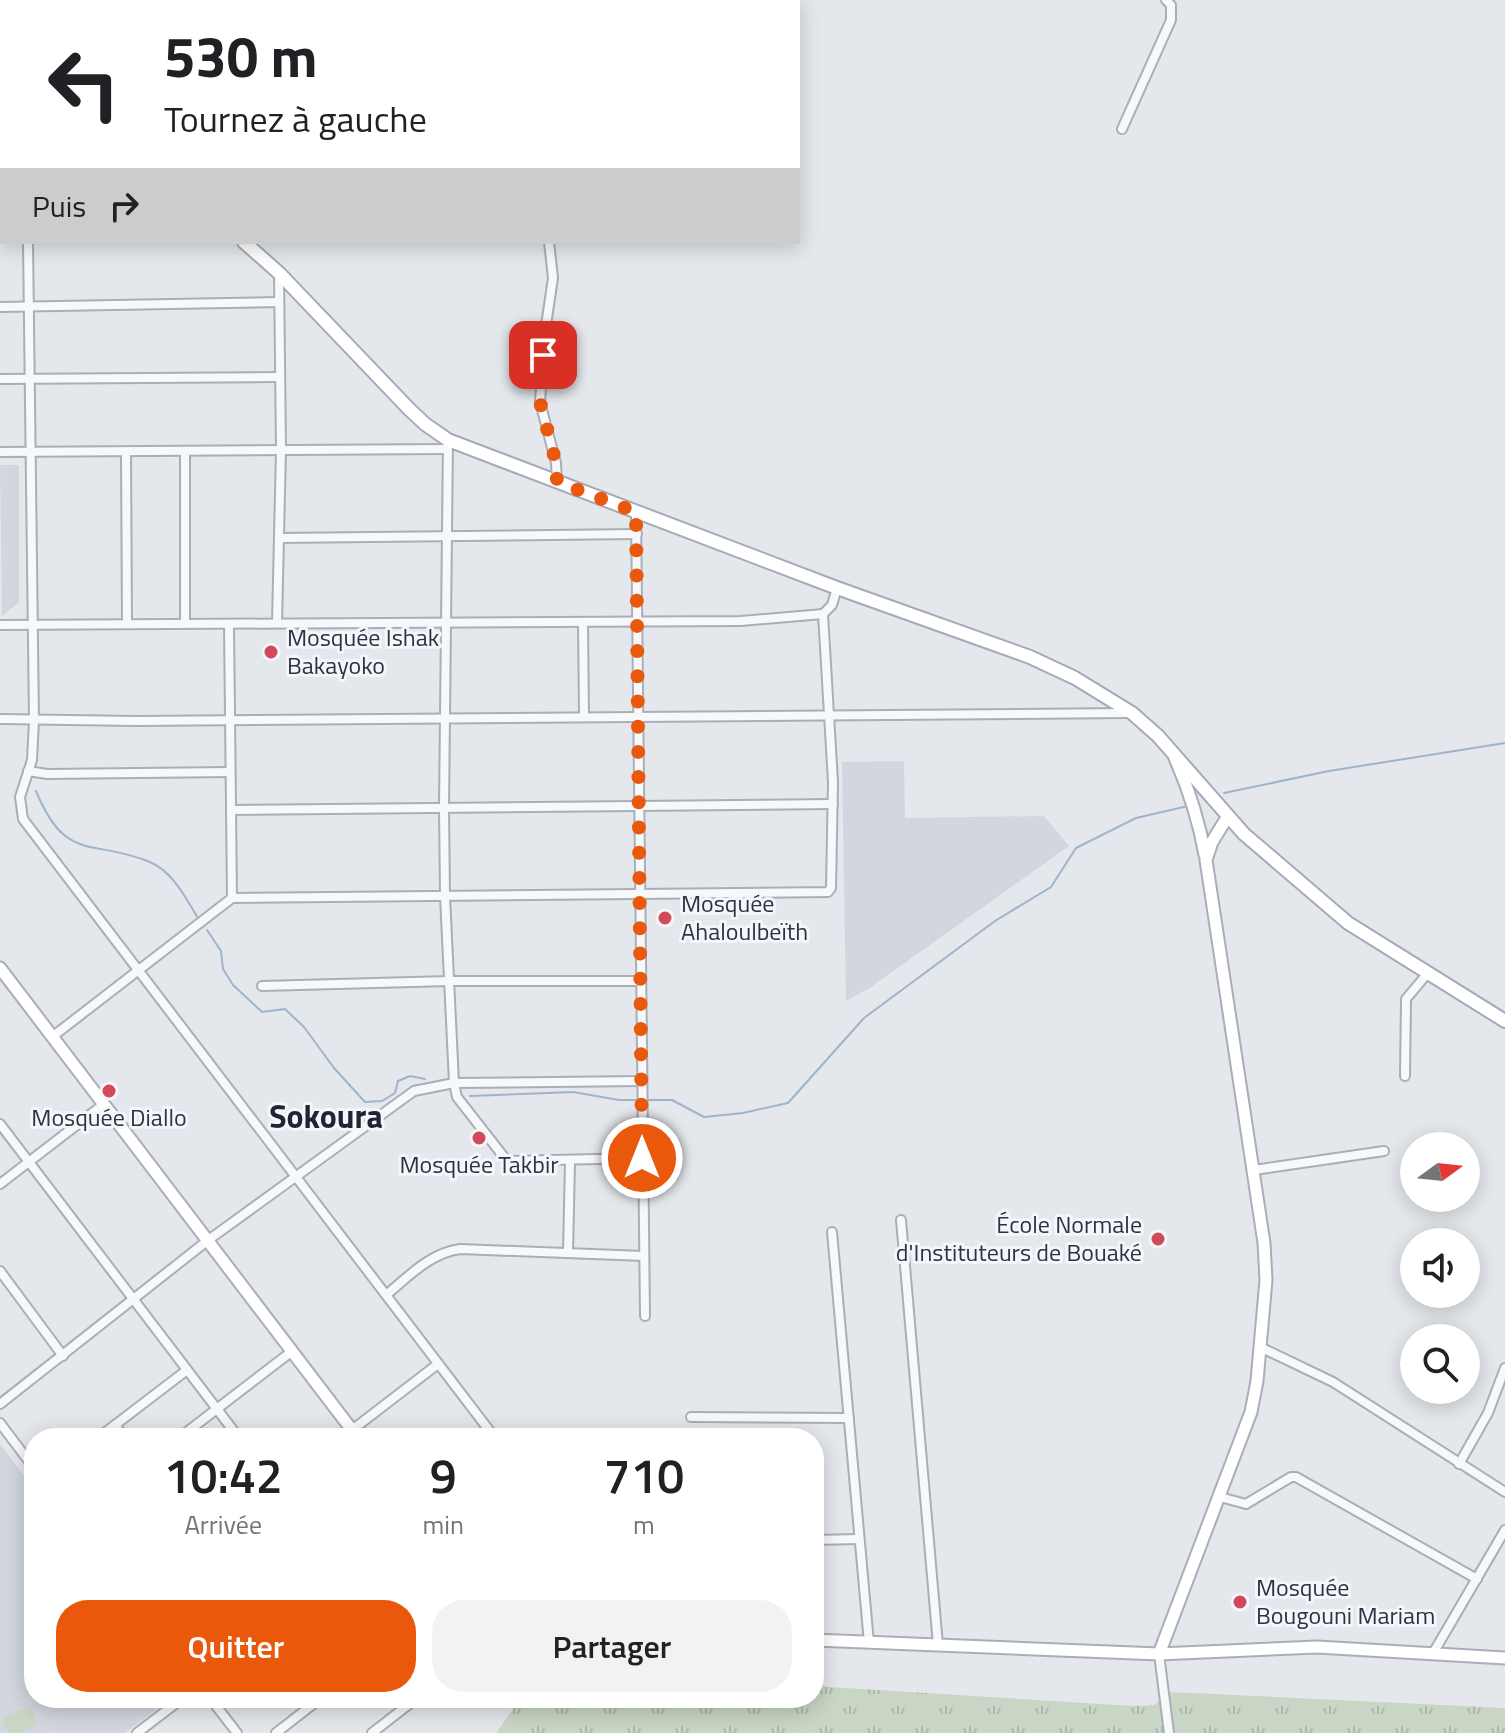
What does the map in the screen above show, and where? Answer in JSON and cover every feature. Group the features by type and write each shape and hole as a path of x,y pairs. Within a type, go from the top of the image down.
{"main road":[{"path":"246,244 279,273 409,409 448,444 1051,666 1132,713 1171,749 1228,816 1277,864 1348,923 1505,1021"}],"street":[{"path":"1122,129 1171,20 1171,5 1166,0"},
{"path":"28,244 34,721 32,760 20,797 23,819 487,1428"},
{"path":"549,244 553,278 540,402 556,463 557,482"},
{"path":"277,623 281,450 279,273"},
{"path":"0,307 279,302"},
{"path":"0,379 280,377"},
{"path":"0,452 185,453 448,444 445,896 457,1097 507,1161 642,1158"},
{"path":"126,453 127,623"},
{"path":"185,453 185,623"},
{"path":"636,512 645,1316"},
{"path":"279,538 637,534"},
{"path":"0,625 741,621 823,614 832,605 837,588"},
{"path":"52,1037 232,898 828,892 831,888 833,804 823,614"},
{"path":"583,622 584,717"},
{"path":"229,624 232,898"},
{"path":"0,719 1132,713"},
{"path":"1169,1733 1159,1654 1251,1412 1266,1280 1254,1170 1206,860 1189,790 1171,749"},
{"path":"28,771 47,774 230,772"},
{"path":"231,810 833,804"},
{"path":"1206,860 1212,842 1228,816"},
{"path":"0,968 350,1428"},
{"path":"1405,1076 1406,999 1427,974"},
{"path":"262,986 450,981 641,981"},
{"path":"0,1404 207,1241 404,1097 427,1087 454,1083 642,1081"},
{"path":"0,1184 104,1104"},
{"path":"0,1124 231,1428"},
{"path":"1254,1170 1384,1151"},
{"path":"568,1252 570,1161"},
{"path":"901,1220 938,1645"},
{"path":"832,1232 869,1643"},
{"path":"386,1295 435,1255 447,1250 644,1256"},
{"path":"1,1276 63,1356"},
{"path":"1260,1347 1333,1382 1505,1492"},
{"path":"192,1428 291,1352"},
{"path":"362,1428 438,1364"},
{"path":"1459,1464 1503,1383 1505,1368"},
{"path":"111,1428 187,1370"},
{"path":"691,1417 849,1418"},
{"path":"0,1423 24,1455"},
{"path":"1220,1497 1246,1504 1296,1477 1477,1579"},
{"path":"1432,1655 1505,1530"},
{"path":"824,1540 859,1539"},
{"path":"824,1641 1159,1654 1317,1647 1505,1658"},
{"path":"137,1733 170,1708"},
{"path":"218,1708 237,1733"},
{"path":"276,1733 308,1708"},
{"path":"372,1733 404,1708"}],"shaded area":[{"path":"0,465 19,465 19,602 2,616"},
{"path":"904,761 905,818 1044,816 1069,846 868,989 846,1001 842,762"},
{"path":"0,1444 24,1476 24,1708 158,1708 125,1733 0,1733"}],"green space":[{"path":"824,1687 1133,1706 1154,1705 1170,1692 1505,1708 1505,1733 496,1733 514,1708 824,1708"},
{"path":"31,1708 38,1724 18,1733 9,1733 2,1718"}],"waterway":[{"path":"1224,793 1329,771 1505,743"},
{"path":"36,791 58,830 82,845 130,855 158,866 178,886 198,918"},
{"path":"646,1100 672,1100 704,1117 743,1113 788,1103 864,1018 995,921 1051,887 1076,848 1136,818 1188,806"},
{"path":"207,930 221,951 223,969 233,985 262,1012 285,1009 304,1027 334,1068 365,1102 382,1101 395,1093 398,1081 410,1076 425,1079"},
{"path":"470,1096 573,1092 619,1100 640,1100"}],"place":[{"name":"Mosquée Ishak Bakayoko","path":"271,652"},
{"name":"Mosquée Ahaloulbeïth","path":"665,918"},
{"name":"Mosquée Diallo","path":"109,1091"},
{"name":"Mosquée Takbir","path":"479,1138"},
{"name":"École Normale d'Instituteurs de Bouaké","path":"1158,1239"},
{"name":"Mosquée Bougouni Mariam","path":"1240,1602"}],"district":[{"name":"Sokoura","path":"326,1117"}],"route":[{"path":"543,355 540,402 556,463 557,482 636,512 642,1158"}]}
